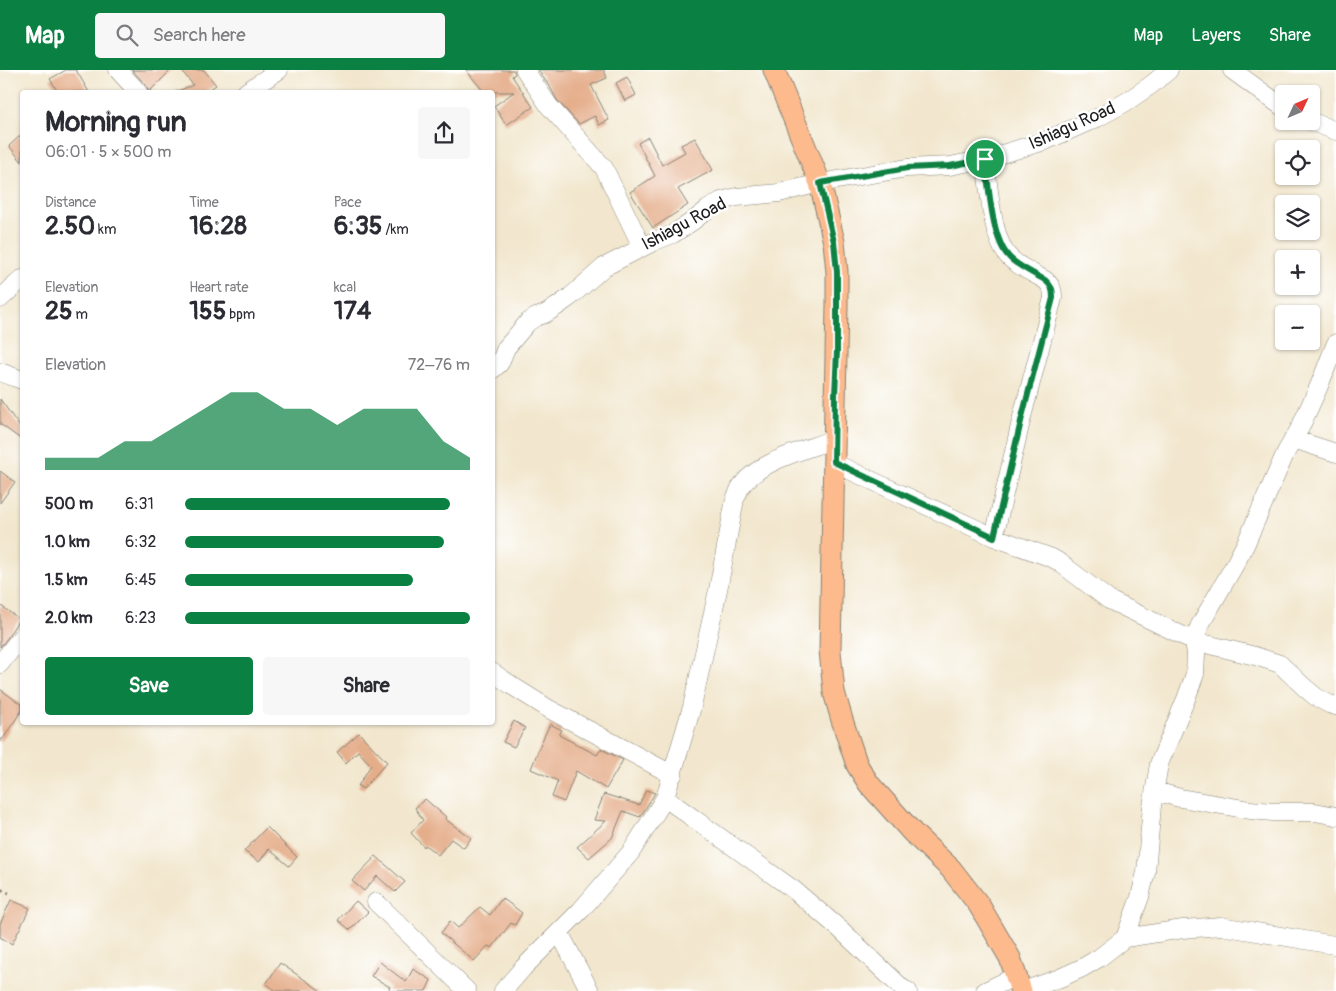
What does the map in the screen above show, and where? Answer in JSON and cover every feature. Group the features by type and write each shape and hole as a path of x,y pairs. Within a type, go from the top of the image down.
{"main road":[{"path":"774,70 820,183 834,242 837,272 830,651 834,692 857,765 869,784 913,833 951,869 979,905 1010,958 1020,986"}],"street":[{"path":"118,70 136,90"},
{"path":"249,90 279,70"},
{"path":"525,70 549,106 604,168 642,247"},
{"name":"Ishiagu Road","path":"495,367 500,363 506,348 528,322 556,308 604,267 642,247 673,234 708,208 721,201 737,197 779,193 820,183 907,168 950,166 985,159 1045,141 1098,118 1132,98 1169,70"},
{"path":"1232,70 1275,101"},
{"path":"1320,125 1336,131"},
{"path":"985,159 993,220 1003,248 1009,258 1045,280 1053,291 1053,298 1022,417 994,537"},
{"path":"0,299 20,281"},
{"path":"1125,938 1140,897 1146,872 1152,806 1159,764 1195,674 1196,654 1194,641 1260,513 1282,461 1320,386 1336,346"},
{"path":"0,372 20,379"},
{"path":"503,991 523,968 581,910 631,852 665,798 692,707 719,588 736,499 740,488 748,478 774,461 834,439"},
{"path":"1293,439 1336,453"},
{"path":"834,462 994,537 1052,558 1109,600 1194,641 1280,664 1316,697 1336,706"},
{"path":"0,664 20,639"},
{"path":"495,674 549,709 673,776"},
{"path":"1155,791 1180,798 1250,810 1315,812 1336,816"},
{"path":"665,798 794,890 841,930 903,989 908,991"},
{"path":"376,902 467,991"},
{"path":"985,991 1060,978 1099,958 1125,938 1183,929 1221,926 1334,945"},
{"path":"559,932 590,991"}],"path":[{"path":"0,889 9,893"}],"building":[{"path":"66,70 76,70 88,90 57,90 50,79"},
{"path":"132,70 171,70 151,90 148,90"},
{"path":"181,70 204,70 216,85 209,90 180,90 193,85"},
{"path":"466,70 514,70 515,74 512,76 533,107 506,125 495,105 514,92 482,90"},
{"path":"538,70 604,70 607,78 591,85 609,120 599,125 595,116 579,124 557,100"},
{"path":"627,77 636,95 625,101 616,83"},
{"path":"20,136 20,160 9,146"},
{"path":"648,137 662,165 685,152 681,145 695,138 713,170 678,189 688,205 653,228 630,192 655,176 638,143"},
{"path":"0,399 20,427 20,439 0,424"},
{"path":"0,471 15,482 0,503"},
{"path":"0,605 19,619 0,647"},
{"path":"0,689 20,704 20,713 0,743"},
{"path":"514,721 525,728 514,747 503,742"},
{"path":"550,724 562,730 559,735 597,755 601,749 623,760 606,789 576,771 564,802 552,797 558,781 531,769"},
{"path":"359,733 387,762 363,789 358,786 371,765 358,751 346,763 337,752"},
{"path":"646,790 655,793 640,817 623,811 612,838 589,858 577,847 606,821 594,820 604,794 639,805"},
{"path":"425,799 446,817 445,819 471,838 464,848 451,839 438,855 425,845 424,847 411,833 423,820 415,808"},
{"path":"267,827 297,857 289,866 269,849 259,862 244,851"},
{"path":"376,856 405,882 395,892 377,876 364,891 352,881"},
{"path":"502,898 522,913 515,925 511,923 492,948 488,946 474,961 441,933 450,921 458,928 480,907 490,915"},
{"path":"11,900 30,908 12,944 0,937 0,924"},
{"path":"356,901 368,912 350,930 338,920"},
{"path":"380,962 406,982 413,969 431,980 426,991 388,991 390,987 371,976"},
{"path":"280,963 321,991 276,991 266,984"}],"route":[{"path":"985,159 993,220 1003,248 1009,258 1045,280 1053,291 1053,298 1022,417 994,537 834,462 837,272 834,242 820,183 907,168 950,166 985,159"}]}
